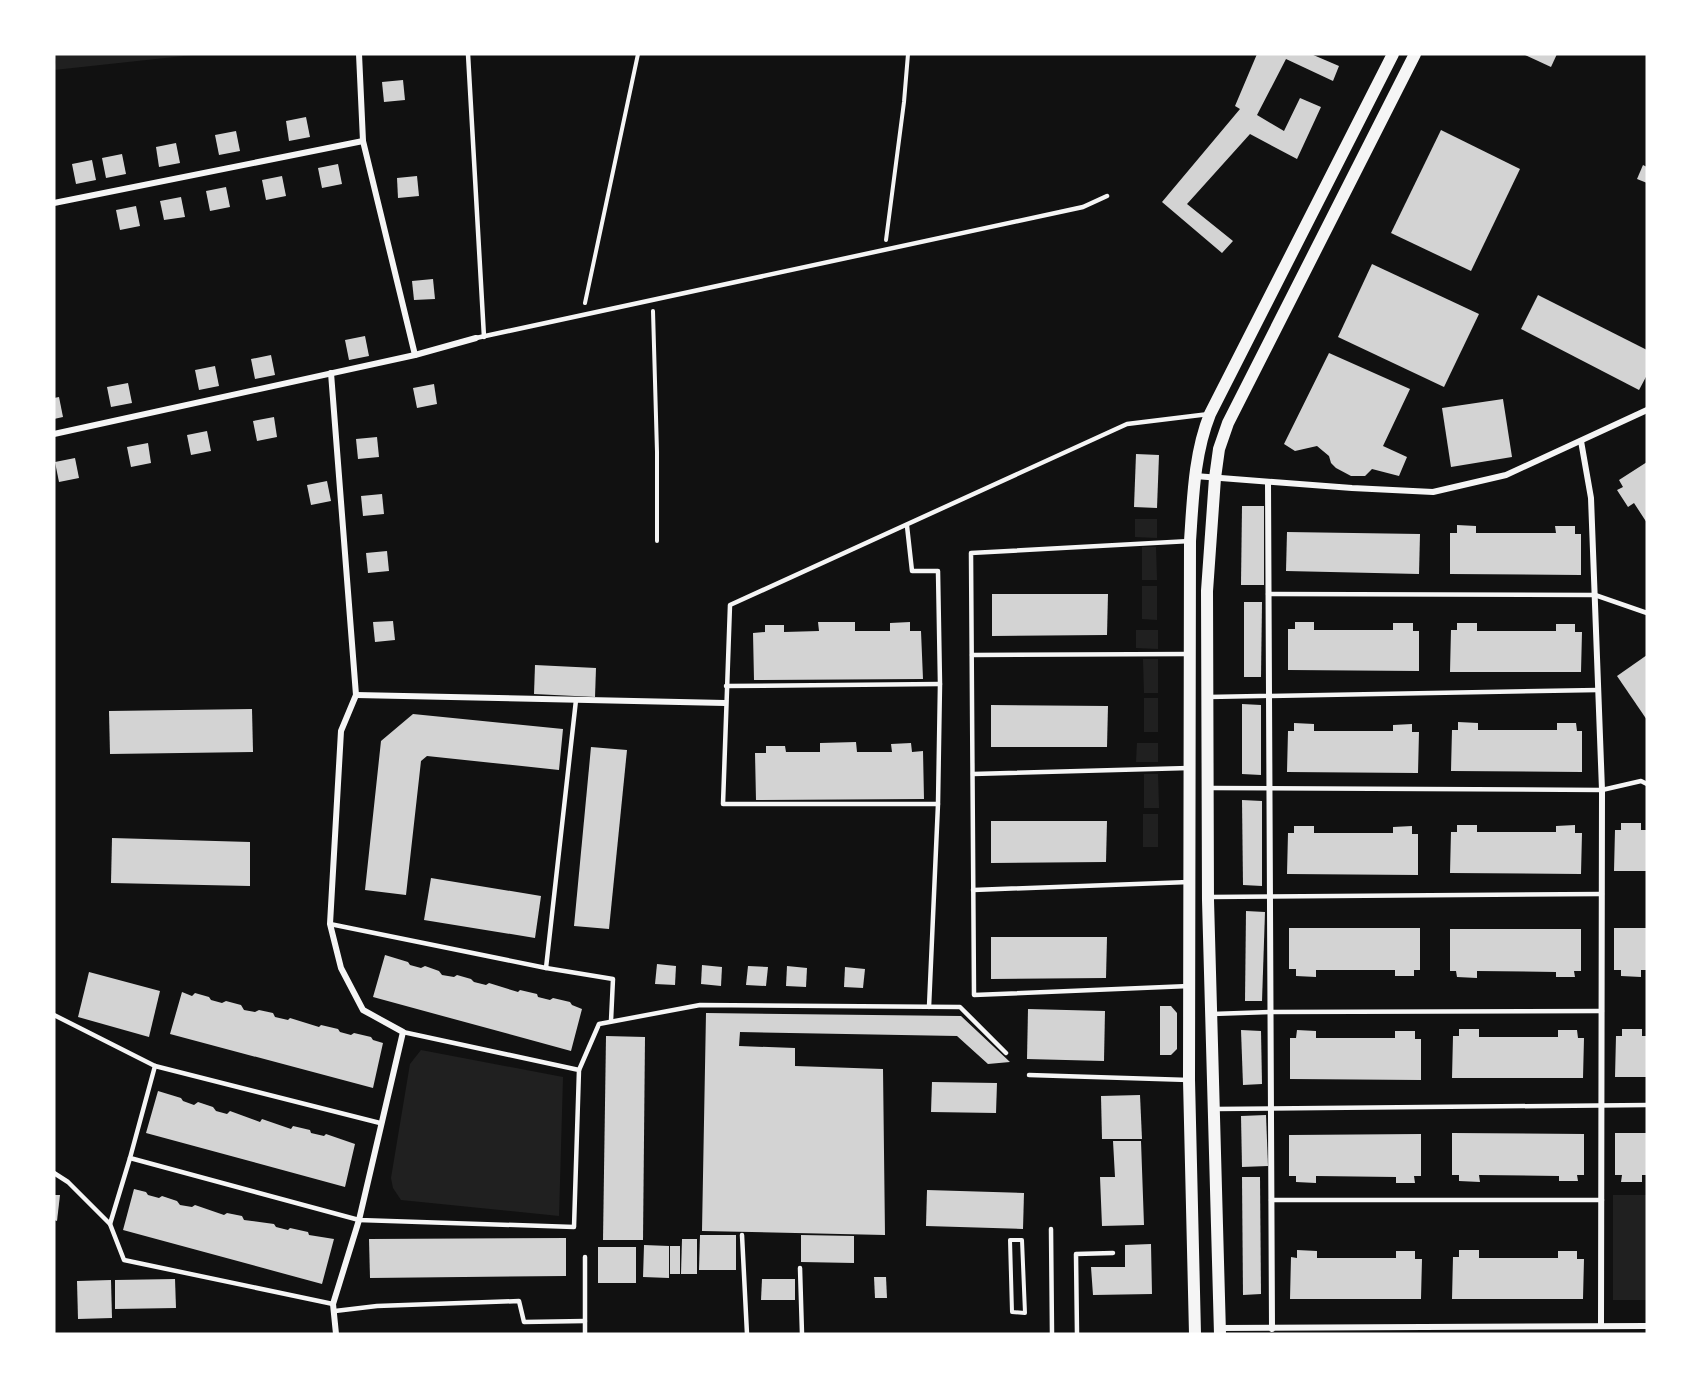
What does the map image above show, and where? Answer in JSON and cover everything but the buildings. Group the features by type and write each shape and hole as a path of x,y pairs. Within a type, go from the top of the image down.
{"main road":[{"path":"1195,1334 1189,1080 1189,768 1190,542 1195,476 1201,442 1210,414 1393,54"},
{"path":"1220,1331 1208,897 1207,591 1215,478 1220,449 1228,423 1415,54"}],"street":[{"path":"359,54 363,141 415,355"},
{"path":"54,203 363,141"},
{"path":"54,434 415,355 477,338"},
{"path":"331,373 356,694 341,731 330,924 341,968 363,1010 403,1032 359,1220 334,1307 336,1334"},
{"path":"1195,476 1433,492 1506,475 1647,410"},
{"path":"1581,441 1591,498 1602,790 1601,1325"},
{"path":"1268,482 1272,1329"},
{"path":"356,694 725,703"},
{"path":"1220,1331 1647,1326"}],"lane":[{"path":"468,54 484,337"},
{"path":"477,338 1083,207 1107,196"},
{"path":"938,804 723,804 730,605 1128,424 1210,414"},
{"path":"907,526 912,571 938,571 940,684 938,804 929,1007"},
{"path":"1189,986 974,995 971,553 1190,542"},
{"path":"1268,594 1595,595 1647,613"},
{"path":"972,655 1190,654"},
{"path":"726,686 940,684"},
{"path":"1208,697 1598,690"},
{"path":"546,968 576,700"},
{"path":"973,774 1189,768"},
{"path":"1208,788 1602,790 1641,781 1647,784"},
{"path":"973,890 1189,882"},
{"path":"1208,897 1602,894"},
{"path":"330,924 546,968 613,979 611,1021"},
{"path":"130,1158 359,1220 574,1227 579,1070 598,1023 700,1005 960,1007 1006,1053"},
{"path":"1211,1014 1602,1011"},
{"path":"54,1015 154,1066 380,1123"},
{"path":"403,1032 579,1070"},
{"path":"110,1224 154,1066"},
{"path":"1029,1075 1189,1080"},
{"path":"1214,1109 1647,1105"},
{"path":"54,1173 68,1182 110,1224 124,1260 334,1307 519,1301 524,1322 585,1321"},
{"path":"1271,1200 1602,1200"},
{"path":"1051,1229 1053,1334"},
{"path":"742,1235 747,1334"},
{"path":"1077,1334 1076,1254 1113,1253"},
{"path":"585,1257 585,1334"},
{"path":"800,1268 802,1334"}],"path":[{"path":"582,316 638,54"},
{"path":"884,249 904,102 908,54"},
{"path":"652,301 657,452 657,541"},
{"path":"1010,1240 1022,1240 1025,1313 1012,1312 1010,1240"}],"shaded area":[{"path":"54,54 202,54 54,70 56,62"},
{"path":"1135,519 1157,519 1157,538 1135,537"},
{"path":"1142,547 1156,547 1157,580 1142,580"},
{"path":"1142,586 1157,586 1157,620 1142,619"},
{"path":"1136,630 1158,630 1158,649 1136,648"},
{"path":"1143,659 1158,659 1158,693 1144,693"},
{"path":"1144,698 1158,698 1158,732 1144,732"},
{"path":"1137,743 1158,743 1158,762 1136,762"},
{"path":"1144,774 1158,774 1159,808 1144,808"},
{"path":"1143,814 1158,814 1158,847 1143,847"},
{"path":"421,1050 563,1077 559,1216 401,1200 393,1188 391,1178 410,1064"},
{"path":"1613,1195 1647,1195 1647,1300 1613,1300"}]}
